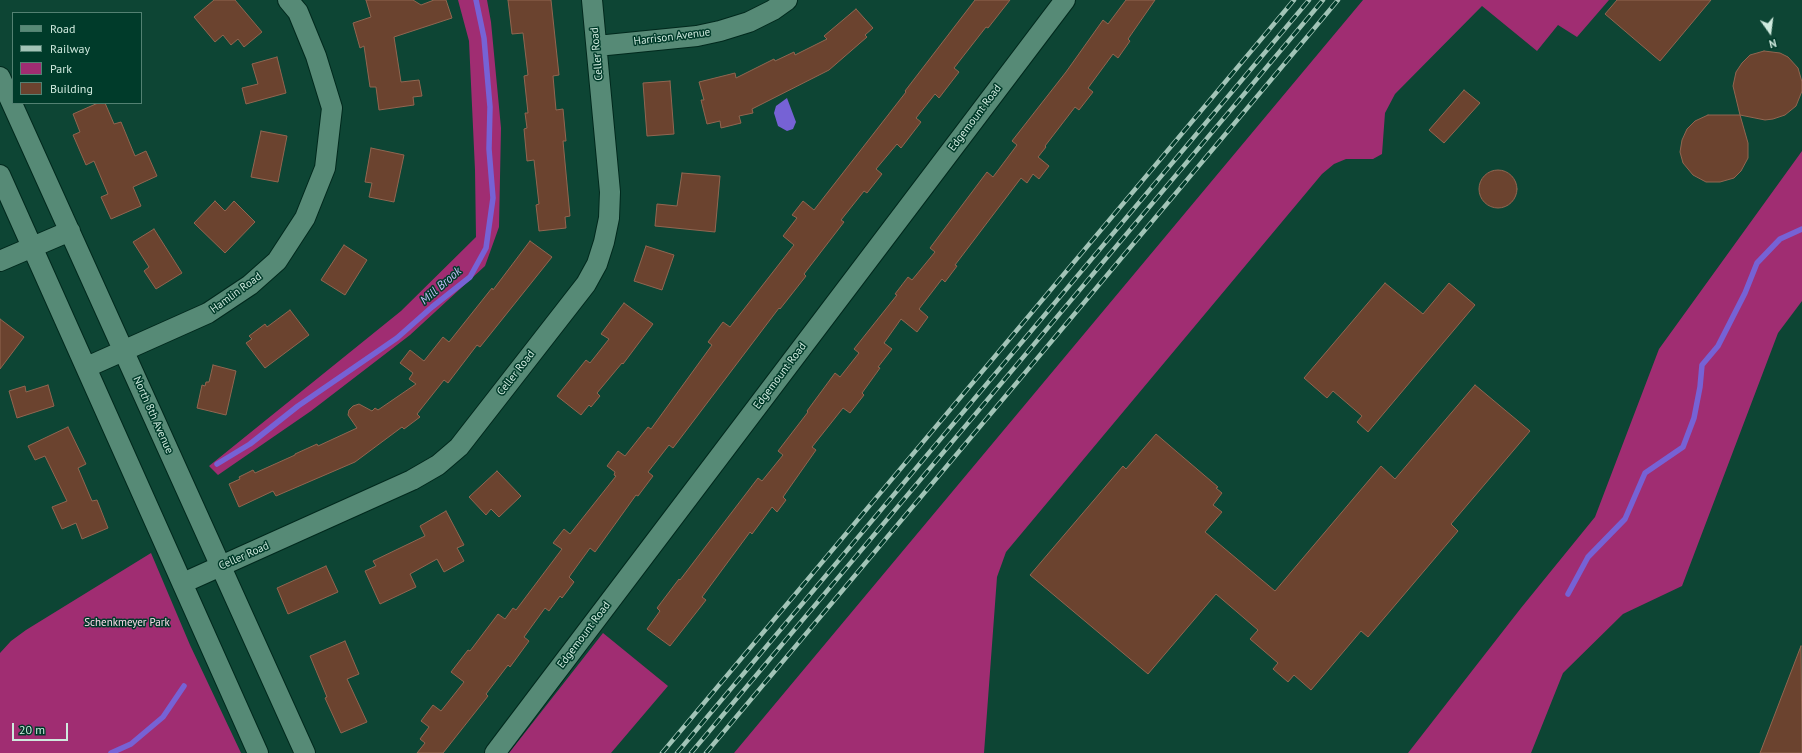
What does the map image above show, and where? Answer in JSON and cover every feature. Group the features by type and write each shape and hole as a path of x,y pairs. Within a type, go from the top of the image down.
{"street":[{"name":"Hamlin Road","path":"87,367 208,313 250,286 277,261 305,218 326,168 332,108 316,56 298,12 288,0"},
{"name":"Celler Road","path":"183,583 412,480 438,465 459,447 586,284 597,264 604,242 609,218 610,198 592,0"},
{"name":"Harrison Avenue","path":"597,46 697,36 720,31 749,22 773,10 787,0"},
{"name":"Edgemount Road","path":"495,753 1064,0"},
{"name":"North 8th Avenue","path":"0,77 12,103"},
{"name":"North 8th Avenue","path":"12,104 305,753"},
{"path":"0,175 258,753"},
{"path":"0,261 70,231"}],"green space":[{"path":"458,0 487,0 491,22 501,128 499,227 485,266 410,335 311,411 218,475 209,466 401,311 476,237 475,170 469,41"},
{"path":"1363,0 1609,0 1577,37 1558,25 1537,51 1482,6 1395,94 1385,113 1382,154 1373,159 1346,159 1334,164 1322,174 1006,552 997,577 984,753 734,753"},
{"path":"1802,151 1802,301 1778,333 1682,586 1623,614 1563,673 1531,753 1408,753 1521,608 1595,517 1659,349"},
{"name":"Schenkmeyer Park","path":"151,553 190,645 241,753 0,753 0,653 11,641 26,630"},
{"path":"603,633 668,686 611,753 509,753"}],"shaded area":[{"path":"787,98 796,122 793,129 787,131 778,126 774,113 776,106"}],"building":[{"path":"214,0 235,0 262,32 244,47 238,39 231,45 223,35 215,42 194,17"},
{"path":"366,0 413,0 421,5 434,0 446,0 452,18 394,37 401,82 419,80 422,96 413,97 414,105 379,110 376,87 370,87 364,46 360,48 353,23 371,17"},
{"path":"508,0 551,0 559,75 553,76 556,110 563,109 566,141 563,141 570,216 565,217 566,228 539,231 536,205 539,204 534,160 527,161 524,129 527,128 525,113 528,113 524,76 528,75 523,33 512,34"},
{"path":"975,0 1010,0 988,28 986,27 954,68 959,72 939,98 935,94 916,118 921,122 901,148 897,144 876,169 882,174 867,193 864,191 841,220 844,222 804,274 806,276 780,309 779,308 673,448 669,445 648,472 653,476 638,496 636,495 595,552 590,548 569,577 574,582 562,598 560,596 549,611 545,608 524,637 529,641 510,667 508,665 486,694 488,696 443,753 417,753 425,743 420,739 429,727 421,721 433,705 441,711 464,682 451,672 468,650 470,651 498,614 505,619 513,608 516,610 562,549 553,543 564,529 570,534 616,476 614,475 615,472 607,466 618,451 625,456 648,427 651,429 712,345 708,342 723,322 730,327 794,245 783,236 797,218 792,215 803,201 814,210 906,92 905,91"},
{"path":"1126,0 1155,0 1128,39 1130,41 1118,58 1113,54 1088,88 1093,92 1079,110 1075,107 1045,146 1046,147 1038,157 1049,166 1039,179 1033,174 1027,183 1021,178 955,265 957,266 945,282 942,279 919,309 928,317 917,332 901,319 884,343 892,349 878,367 880,368 862,393 864,395 850,413 843,408 812,447 816,450 783,497 786,500 777,512 772,507 752,534 750,532 702,597 706,600 670,646 647,629 660,611 657,608 758,478 762,481 783,455 778,451 808,412 807,411 835,373 840,377 859,353 854,349 897,295 895,294 908,277 912,280 935,252 930,248 987,172 993,177 1017,145 1012,141 1066,72 1103,20 1108,24"},
{"path":"1617,0 1711,0 1660,61 1605,14"},
{"path":"856,9 873,28 865,35 867,37 829,70 752,109 753,113 739,116 741,123 721,128 720,121 707,124 701,100 704,100 699,82 735,73 736,78 774,59 775,61 794,52 795,55 827,39 824,36"},
{"path":"1764,51 1780,53 1788,57 1798,68 1802,82 1802,91 1796,106 1785,115 1765,120 1740,115 1733,86 1736,72 1742,63 1750,55"},
{"path":"277,57 286,93 246,104 242,88 258,84 252,64"},
{"path":"670,81 674,134 647,136 643,83"},
{"path":"1464,90 1480,103 1444,143 1429,130"},
{"path":"96,104 105,104 114,124 121,122 135,156 146,151 157,176 133,187 141,206 111,219 101,197 108,194 94,161 86,165 73,135 80,132 73,114"},
{"path":"1708,115 1740,115 1748,143 1748,158 1741,171 1734,178 1720,182 1706,182 1693,175 1683,163 1680,152 1682,140 1687,129 1695,121"},
{"path":"261,131 287,136 278,182 251,177"},
{"path":"371,148 404,155 394,202 369,197 372,183 365,182"},
{"path":"1494,170 1502,170 1512,175 1516,182 1516,196 1512,203 1502,208 1494,208 1484,203 1482,200 1479,193 1479,185 1484,175 1487,173"},
{"path":"682,173 720,176 715,232 655,226 657,204 677,206"},
{"path":"215,201 225,211 234,201 255,222 225,253 194,223"},
{"path":"154,229 182,273 156,289 144,271 149,267 133,242"},
{"path":"530,241 552,257 480,347 477,345 448,383 444,380 417,414 420,417 404,429 402,427 355,462 276,496 273,491 239,507 229,484 240,479 239,477 253,470 255,473 317,444 318,446 357,428 348,415 349,410 353,406 359,404 372,411 375,408 378,410 416,384 409,379 413,373 400,363 410,350 424,361 443,337 449,342 492,288 493,290"},
{"path":"344,245 367,260 345,295 321,280"},
{"path":"646,246 674,255 662,290 634,281"},
{"path":"1385,283 1423,314 1449,283 1475,305 1368,432 1357,422 1362,416 1333,391 1327,398 1304,378"},
{"path":"624,303 653,324 623,364 622,363 597,393 600,396 591,407 589,405 581,415 557,396 586,360 590,363 609,339 601,334"},
{"path":"290,310 309,335 265,368 246,343 252,339 249,336 265,324 267,327"},
{"path":"0,319 24,337 0,369"},
{"path":"213,365 236,371 226,415 197,408 202,385 205,386 206,382 209,382"},
{"path":"48,385 54,406 17,418 9,391 25,386 26,392"},
{"path":"1475,385 1530,431 1451,524 1458,531 1368,637 1361,631 1311,690 1294,675 1288,682 1273,669 1278,663 1250,639 1258,630 1216,594 1148,674 1030,575 1123,466 1126,469 1156,434 1218,487 1216,488 1222,493 1213,505 1222,512 1205,532 1275,591 1381,466 1395,479"},
{"path":"68,427 86,464 78,468 92,501 97,500 108,528 82,539 76,523 62,529 52,507 67,501 45,456 35,460 28,446"},
{"path":"497,471 521,496 499,517 491,509 486,515 469,497"},
{"path":"446,511 464,545 457,548 464,561 444,572 437,559 410,574 416,587 380,604 365,571 376,566 373,561 425,536 420,526"},
{"path":"326,566 338,592 288,614 277,588"},
{"path":"345,641 359,674 347,679 367,722 341,733 325,698 327,697 310,656"},
{"path":"1801,646 1802,753 1760,753"}],"waterway":[{"name":"Mill Brook","path":"217,464 250,444 298,406 397,338 432,307 470,277 486,248 493,198 489,149 490,107 484,38 476,0"},
{"path":"1568,594 1588,557 1625,519 1645,473 1683,447 1694,418 1700,387 1702,365 1718,346 1745,293 1757,263 1780,239 1802,229"},
{"name":"Mill Brook","path":"111,753 131,744 163,717 184,686"}],"railway":[{"path":"662,753 1294,0"},
{"path":"677,753 1309,0"},
{"path":"691,753 1323,0"},
{"path":"706,753 1338,0"}]}
